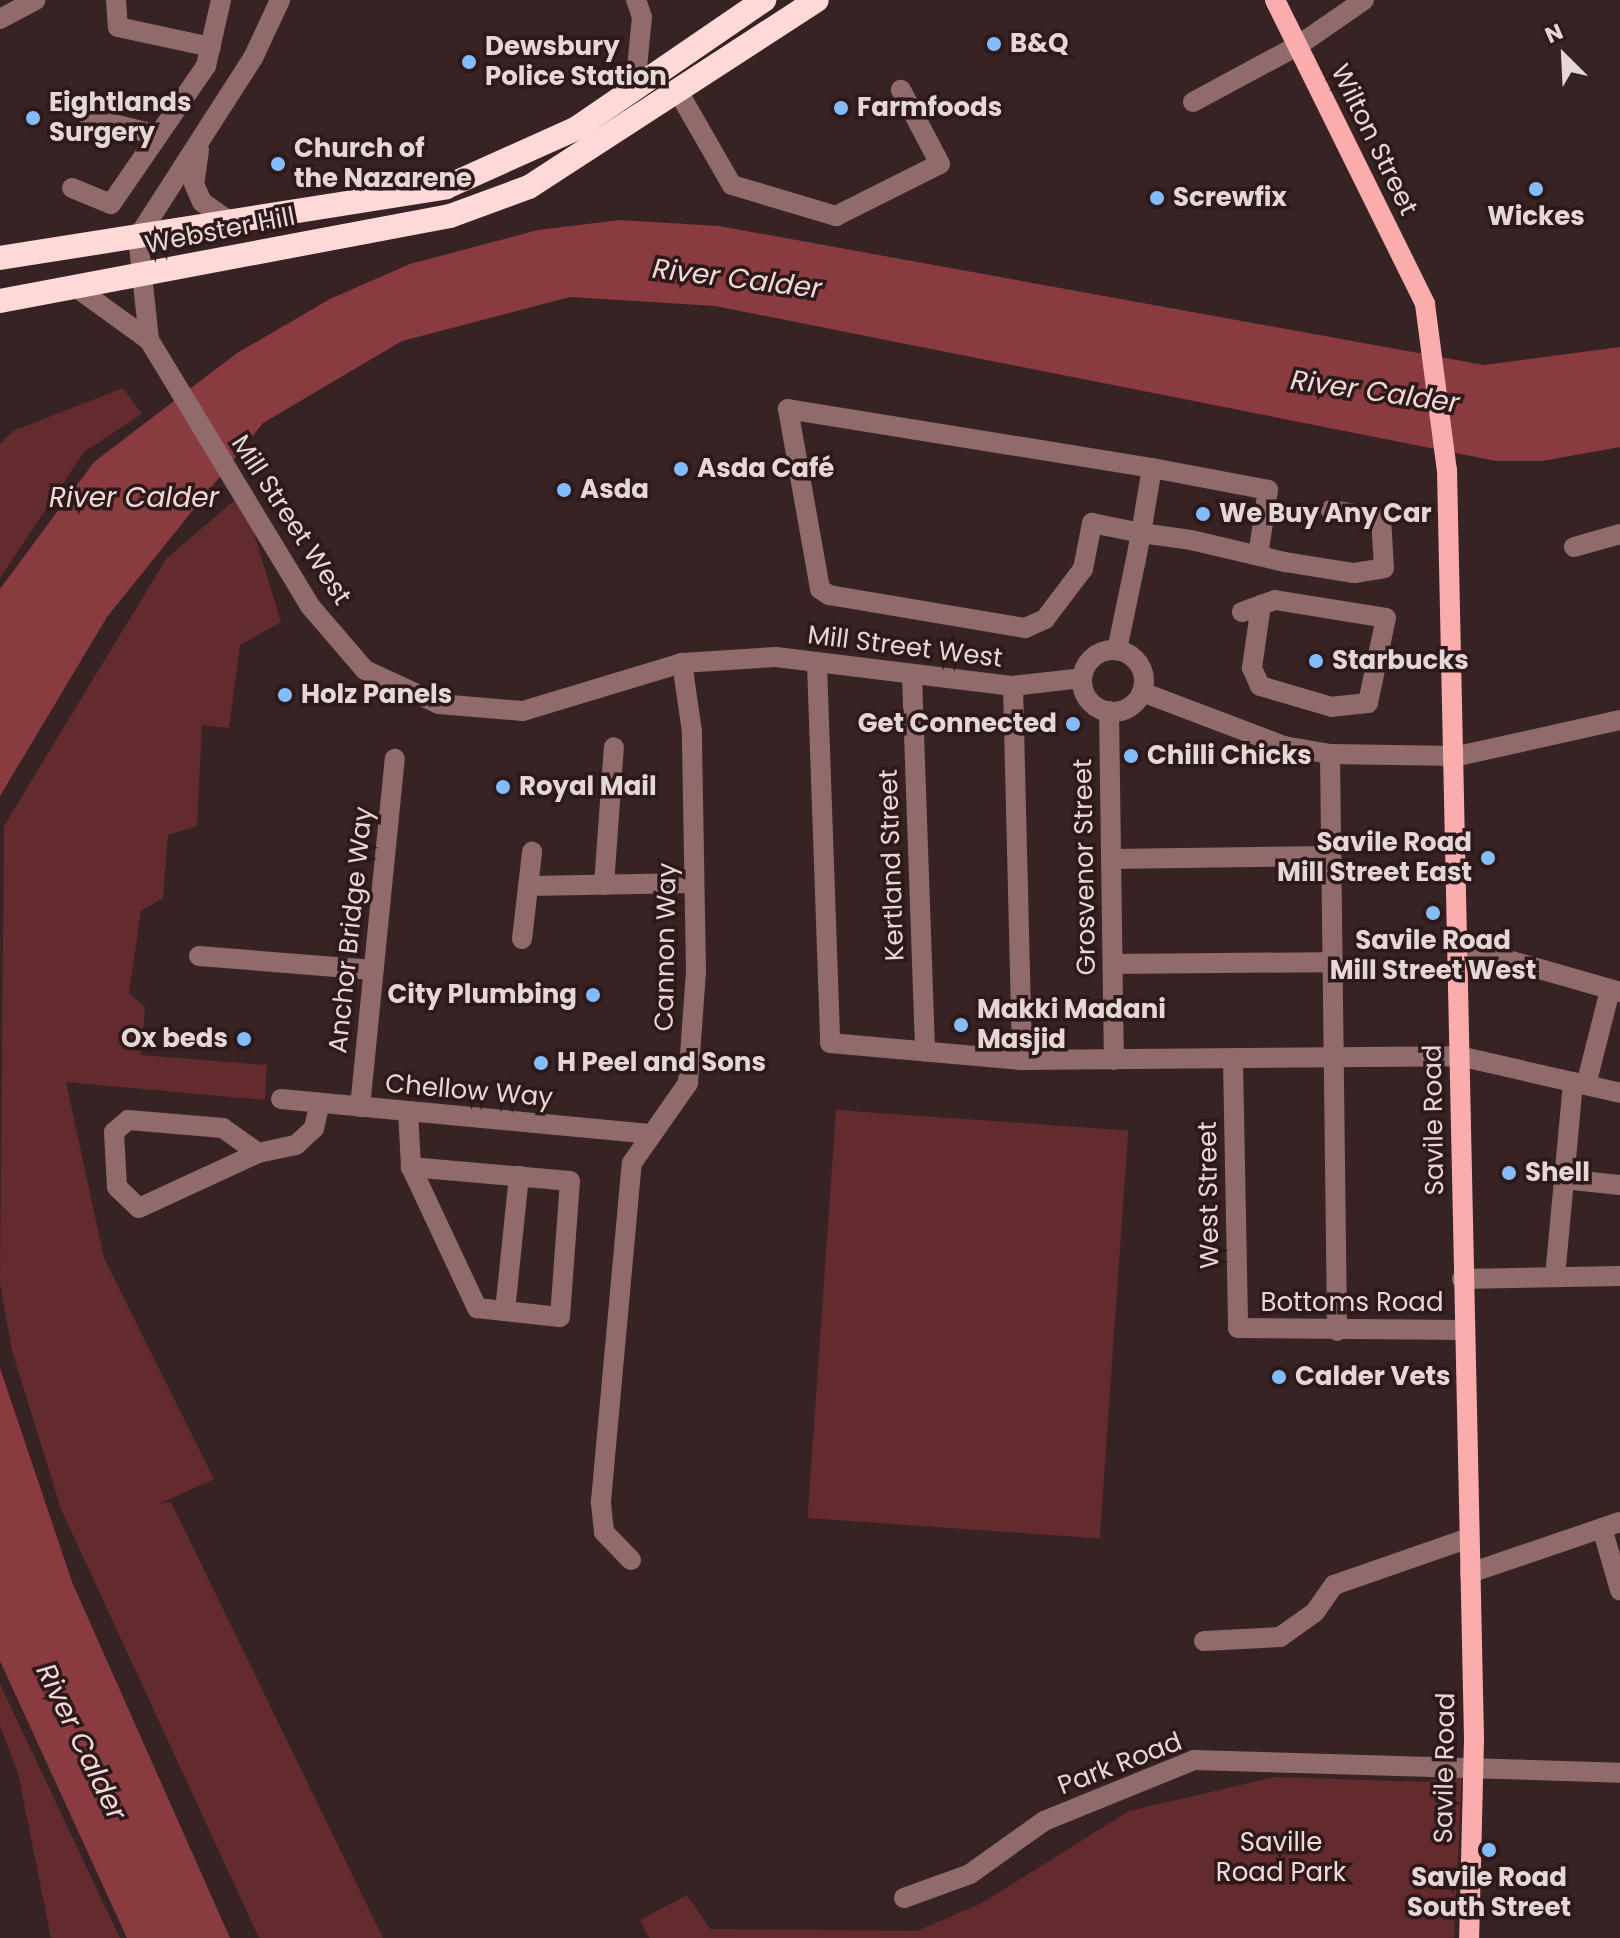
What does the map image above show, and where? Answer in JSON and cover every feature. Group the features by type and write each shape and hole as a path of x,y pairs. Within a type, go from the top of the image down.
{"highway":[{"name":"Webster Hill","path":"0,258 446,187 577,128 764,0"},
{"name":"Webster Hill","path":"0,301 450,216 529,187 679,93 817,0"}],"main road":[{"name":"Wilton Street","path":"1275,0 1425,304"},
{"name":"Savile Road","path":"1425,304 1447,470 1458,756 1456,945 1472,1769 1469,1938"}],"street":[{"path":"0,19 35,0"},
{"path":"116,0 118,27 211,47"},
{"path":"72,188 111,204 158,135 211,47 221,0"},
{"path":"138,237 201,138 280,0"},
{"path":"1193,102 1299,45 1364,0"},
{"path":"635,88 640,1"},
{"path":"679,93 732,185 836,216 940,164 901,90"},
{"path":"89,118 158,135"},
{"path":"201,138 194,184 213,214 231,222"},
{"name":"Mill Street West","path":"138,237 146,273 149,340"},
{"name":"Mill Street West","path":"74,286 149,340 310,606 365,670 439,704 523,711 682,663 776,657 1013,686 1082,678"},
{"path":"1258,555 1268,490 788,409 820,589 829,595 1025,628 1051,613 1083,569 1092,523 1141,533 1258,555 1354,573 1384,568 1381,518 1331,510"},
{"path":"1117,650 1152,468"},
{"path":"1574,547 1620,534"},
{"path":"1275,600 1386,618 1368,703 1332,707 1260,686 1252,668 1251,608 1275,600"},
{"path":"1117,650 1139,665 1142,692 1125,709 1109,711 1091,702 1082,678 1098,654 1117,650"},
{"name":"Cannon Way","path":"631,1560 604,1532 601,1501 632,1163 688,1083 693,883 692,732 682,663"},
{"path":"817,664 830,1043 1022,1060 1233,1061 1459,1056 1620,1093"},
{"name":"Kertland Street","path":"912,676 925,1052"},
{"path":"1013,686 1022,1060"},
{"path":"1142,692 1284,746 1330,754 1458,756 1620,720"},
{"name":"Grosvenor Street","path":"1109,711 1114,1060"},
{"path":"604,885 614,747"},
{"path":"1330,754 1327,962 1333,1058 1337,1331"},
{"name":"Anchor Bridge Way","path":"360,1107 395,759"},
{"path":"522,939 532,852"},
{"path":"1111,859 1328,856"},
{"path":"528,886 693,883"},
{"path":"1456,945 1615,991 1580,1084 1564,1179 1555,1277"},
{"path":"199,956 373,970"},
{"path":"1113,964 1327,962"},
{"name":"West Street","path":"1233,1061 1238,1328"},
{"name":"Chellow Way","path":"281,1099 652,1134"},
{"path":"258,1153 223,1128 128,1120 114,1132 117,1187 139,1208 258,1153 306,1138 320,1103"},
{"path":"408,1111 411,1167 477,1308 560,1317 570,1181 411,1167"},
{"path":"505,1311 519,1176"},
{"path":"1564,1179 1620,1185"},
{"path":"1462,1279 1620,1276"},
{"name":"Bottoms Road","path":"1238,1328 1465,1330"},
{"path":"1470,1573 1611,1525 1620,1590"},
{"path":"1204,1641 1280,1637 1315,1612 1334,1585 1469,1538"},
{"name":"Park Road","path":"904,1898 970,1874 1044,1821 1194,1760 1620,1773"}],"green space":[{"path":"123,388 142,414 84,452 0,578 0,444 13,431"},
{"path":"242,494 281,622 240,645 229,728 202,725 197,826 168,835 163,898 141,911 129,993 145,1007 141,1055 267,1065 265,1100 66,1082 104,1258 214,1479 159,1504 171,1502 383,1938 259,1938 61,1509 12,1351 0,1283 4,826 166,559"},
{"path":"836,1110 1128,1130 1100,1538 807,1518"},
{"path":"0,1684 120,1938 51,1938 18,1773 0,1726"},
{"name":"Saville Road Park","path":"1462,1773 1454,1938 649,1938 640,1920 687,1895 710,1929 917,1931 982,1903 1129,1811 1275,1777 1426,1782"}],"water":[{"name":"River Calder","path":"620,220 719,226 1484,365 1620,347 1620,447 1542,461 1496,461 715,306 570,297 402,341 263,423 107,617 0,796 0,589 94,462 237,353 330,299 410,264 538,230"},
{"name":"River Calder","path":"0,1368 72,1582 230,1938 127,1938 0,1661"}],"place":[{"name":"B&Q","path":"994,44"},
{"name":"Dewsbury Police Station","path":"469,62"},
{"name":"Farmfoods","path":"841,108"},
{"name":"Eightlands Surgery","path":"33,118"},
{"name":"Church of the Nazarene","path":"278,164"},
{"name":"Wickes","path":"1536,189"},
{"name":"Screwfix","path":"1157,198"},
{"name":"Asda Café","path":"681,469"},
{"name":"Asda","path":"564,490"},
{"name":"We Buy Any Car","path":"1203,514"},
{"name":"Starbucks","path":"1316,661"},
{"name":"Holz Panels","path":"285,695"},
{"name":"Get Connected","path":"1073,724"},
{"name":"Chilli Chicks","path":"1131,756"},
{"name":"Royal Mail","path":"503,787"},
{"name":"Savile Road Mill Street East","path":"1488,858"},
{"name":"Savile Road Mill Street West","path":"1433,913"},
{"name":"City Plumbing","path":"593,995"},
{"name":"Makki Madani Masjid","path":"961,1025"},
{"name":"Ox beds","path":"244,1039"},
{"name":"H Peel and Sons","path":"541,1063"},
{"name":"Shell","path":"1509,1173"},
{"name":"Calder Vets","path":"1279,1377"},
{"name":"Savile Road South Street","path":"1489,1850"}]}
